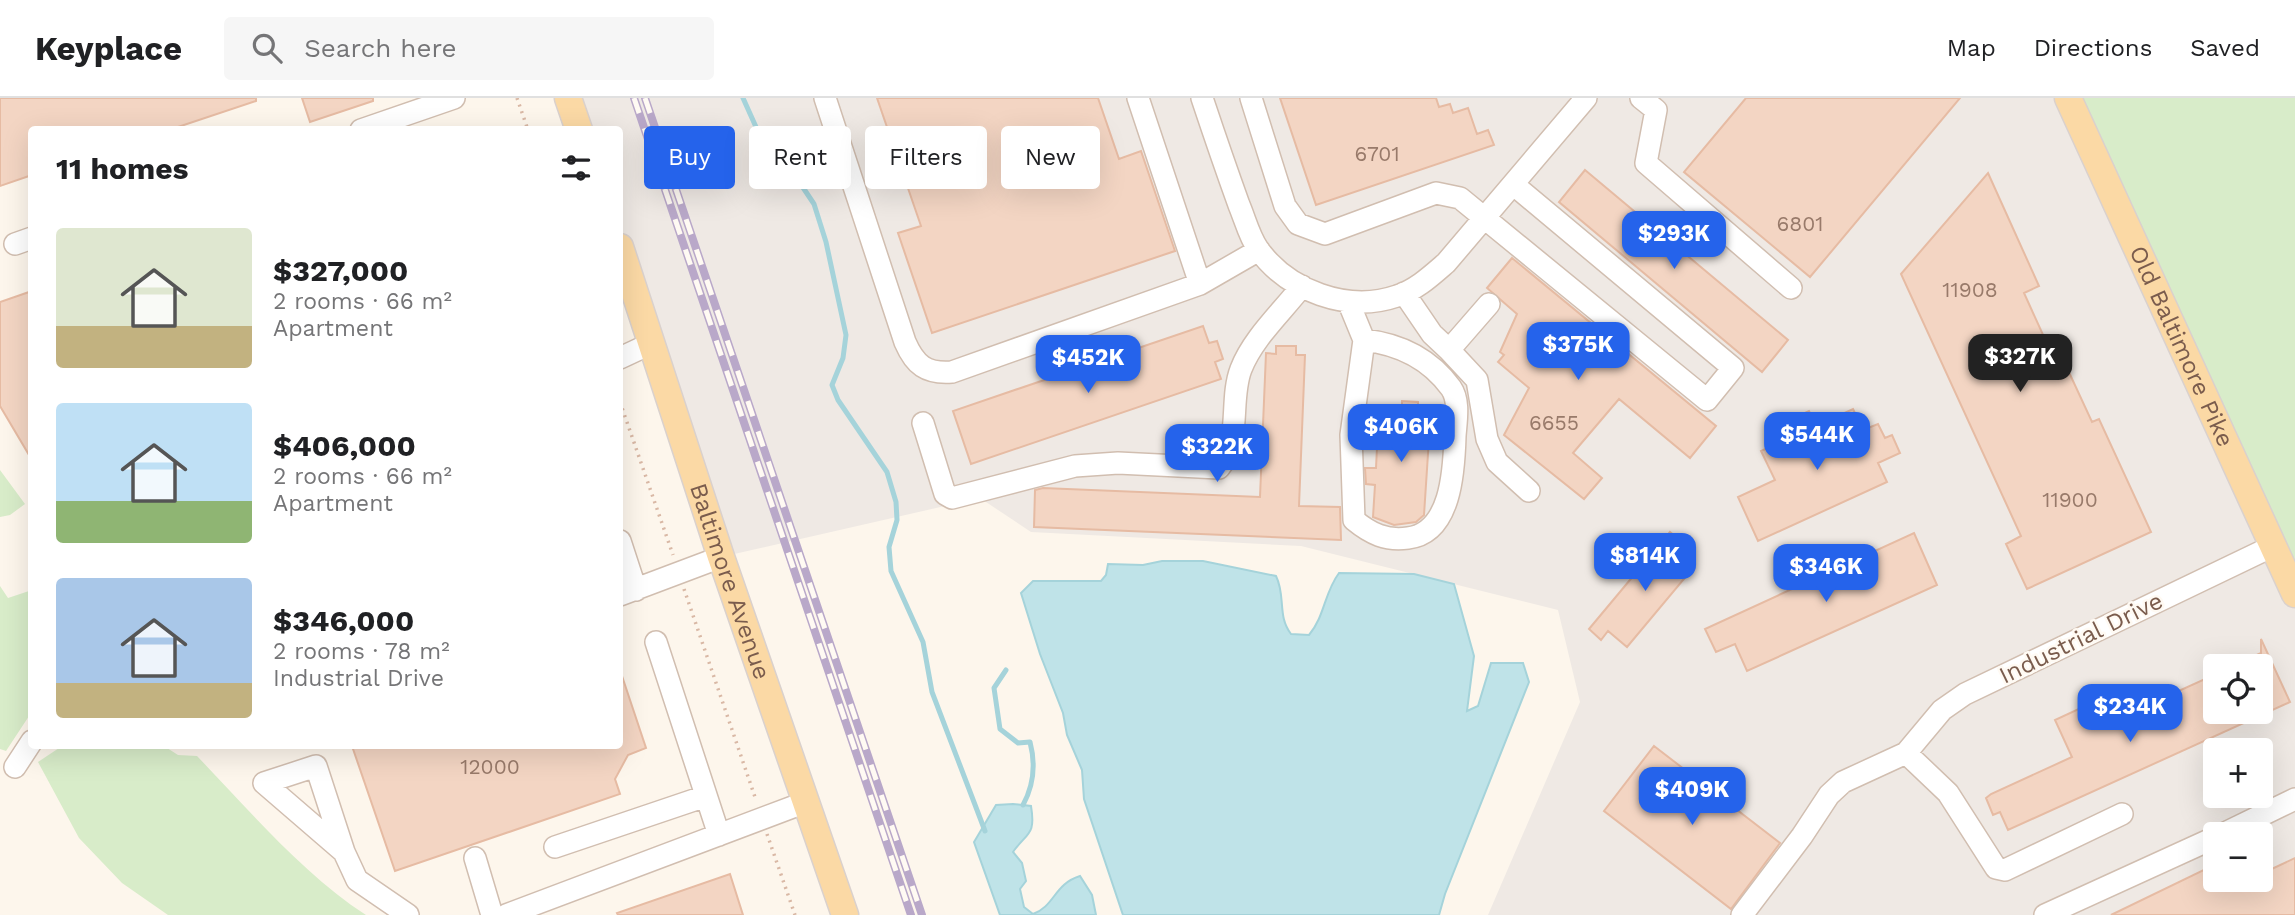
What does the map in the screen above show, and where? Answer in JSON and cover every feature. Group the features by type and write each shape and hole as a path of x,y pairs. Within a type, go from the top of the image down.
{"main road":[{"path":"568,98 578,126"},
{"name":"Old Baltimore Pike","path":"2068,98 2295,594"},
{"name":"Baltimore Avenue","path":"623,256 721,557 845,915"}],"street":[{"path":"373,126 454,98"},
{"path":"825,98 905,342 914,362 922,368 939,373 952,372 1200,284 1259,250"},
{"path":"1138,98 1200,284"},
{"path":"1202,98 1259,250 1277,269 1302,286 1332,299 1348,301 1382,299 1405,293 1446,263 1514,185 1573,103"},
{"path":"1251,98 1285,206 1291,217 1307,230 1325,234 1337,232 1436,193 1460,198 1492,212 1707,400 1733,368 1514,185"},
{"path":"1655,102 1646,163 1791,288"},
{"path":"923,424 944,495 951,498 1075,466 1118,463 1219,468 1225,461 1233,436 1240,371 1254,345 1302,286"},
{"path":"1405,293 1432,334 1477,380 1488,439 1497,462 1529,491"},
{"path":"1348,301 1364,340 1351,435 1354,520 1377,536 1396,540 1422,537 1437,522 1448,492 1455,450 1457,408 1452,390 1409,352 1385,342 1364,340"},
{"path":"1449,350 1489,304"},
{"path":"623,357 652,343"},
{"name":"Industrial Drive","path":"1906,753 1942,710 1965,694 2273,546"},
{"path":"623,560 628,592 721,557"},
{"path":"656,642 719,835"},
{"path":"15,767 28,747"},
{"path":"1742,915 1802,836 1829,794 1843,782 1906,753 1948,793 1996,868 2005,870 2122,814"},
{"path":"555,847 706,796"},
{"path":"2248,822 2295,799"},
{"path":"506,915 806,802"},
{"path":"2045,915 2203,843"},
{"path":"344,852 357,880 408,915"},
{"path":"475,858 492,915"}],"path":[{"path":"517,98 527,126"},
{"path":"623,411 795,915"}],"shaded area":[{"path":"562,98 2071,98 2295,591 2295,915 1488,915 1580,702 1558,610 1301,546 1031,532 980,498 721,557 623,274 623,126 572,126"}],"green space":[{"path":"2071,98 2295,98 2295,591"},
{"path":"0,470 25,504 10,515 0,517"},
{"path":"0,586 8,598 28,591 28,718 6,751 0,749"},
{"path":"58,749 169,749 178,755 197,756 298,860 366,915 168,915 122,883 79,838 38,762"}],"water":[{"path":"1162,561 1203,561 1276,576 1281,591 1284,620 1291,634 1309,635 1339,573 1414,574 1454,584 1474,656 1467,711 1478,706 1491,663 1523,663 1529,682 1439,915 1123,915 1084,799 1082,770 1067,735 1063,713 1040,654 1021,593 1033,581 1101,581 1106,575 1108,564 1143,565"},
{"path":"996,805 1031,806 1031,828 1013,852 1022,863 1026,881 1020,889 1024,907 1033,914 1046,906 1065,884 1080,876 1092,895 1096,915 1000,915 974,842"}],"building":[{"path":"0,98 256,98 256,101 181,126 28,126 28,176 0,186"},
{"path":"302,98 373,98 373,101 310,122"},
{"path":"877,98 1098,98 1119,159 1141,151 1175,251 932,333 898,233 921,226 908,189 987,189 987,126 887,126"},
{"path":"1280,98 1436,98 1439,107 1450,104 1453,113 1468,108 1477,134 1488,130 1494,145 1316,205"},
{"path":"1746,98 1960,98 1810,277 1684,172"},
{"path":"1585,170 1788,340 1762,372 1559,202"},
{"path":"1988,173 2039,286 2024,293 2054,359 2061,355 2092,422 2099,419 2151,532 2027,589 2006,544 2021,536 1901,274"},
{"path":"1512,258 1716,426 1690,458 1619,399 1573,453 1602,478 1584,499 1504,435 1529,388 1498,362 1504,355 1500,352 1517,314 1487,288"},
{"path":"28,292 28,453 0,406 0,302"},
{"path":"1203,326 1209,343 1217,341 1223,359 1215,362 1221,379 971,464 953,411"},
{"path":"1276,346 1296,346 1296,355 1305,355 1299,506 1340,507 1341,540 1034,527 1035,490 1043,488 1260,497 1266,353 1276,354"},
{"path":"1402,401 1418,402 1418,407 1431,408 1424,515 1416,522 1394,525 1373,517 1375,485 1366,484 1365,468 1376,468 1379,406 1402,407"},
{"path":"1853,409 1863,430 1878,424 1885,438 1892,435 1900,453 1878,463 1887,482 1758,541 1738,497 1775,480 1761,451 1803,432 1796,417 1809,411 1816,426"},
{"path":"1670,532 1686,545 1678,554 1694,567 1627,647 1608,631 1601,640 1589,629"},
{"path":"1914,533 1937,585 1747,671 1735,644 1716,652 1705,629"},
{"path":"2261,639 2268,654 2259,654"},
{"path":"2273,665 2290,702 2273,710"},
{"path":"623,679 646,748 628,755 615,779 620,794 395,871 353,749 623,749"},
{"path":"2203,680 2203,724 2242,724 2211,738 2203,738 2203,741 2008,830 2000,812 1993,815 1986,798 1991,794 2072,757 2055,720 2085,706 2095,729"},
{"path":"1654,746 1780,843 1731,909 1604,811"},
{"path":"2295,858 2295,915 2111,915 2203,870 2203,892 2273,892 2273,868"},
{"path":"730,874 743,915 617,913"}],"waterway":[{"path":"743,98 773,165 802,186 814,204 826,242 846,335 843,358 832,385 838,400 887,472 896,502 897,520 889,547 891,571 923,642 932,692 985,831"},
{"path":"1006,670 994,688 1000,729 1018,743 1030,742 1033,759 1032,782 1023,805"}],"railway":[{"path":"634,98 911,915"},
{"path":"645,98 922,915"}]}
